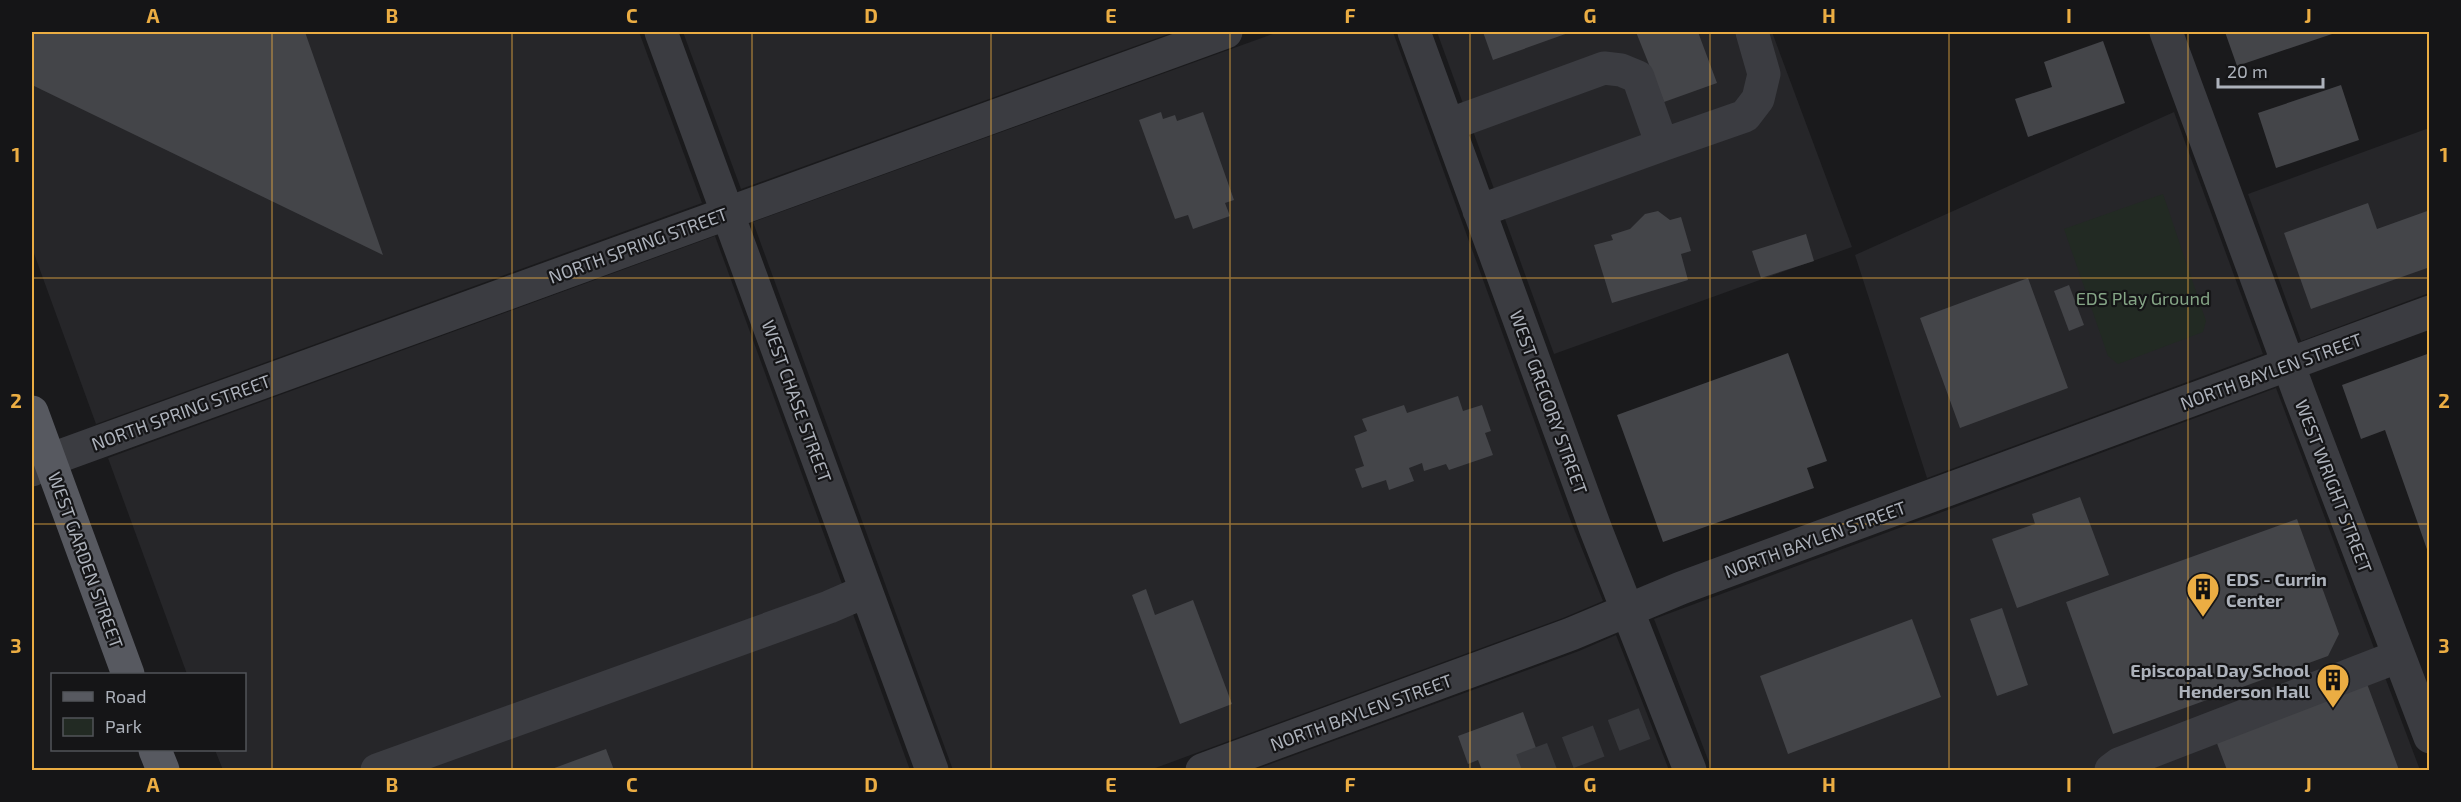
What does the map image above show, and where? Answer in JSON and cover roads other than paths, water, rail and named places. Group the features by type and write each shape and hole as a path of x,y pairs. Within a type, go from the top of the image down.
{"main road":[{"name":"WEST GARDEN STREET","path":"32,412 40,465 127,673"},
{"path":"155,751 163,771"}],"street":[{"name":"WEST CHASE STREET","path":"661,32 932,771"},
{"name":"NORTH SPRING STREET","path":"40,465 1226,32"},
{"name":"WEST GREGORY STREET","path":"1414,32 1596,530 1690,771"},
{"path":"1479,211 1745,116 1758,99 1764,74 1752,32"},
{"name":"WEST WRIGHT STREET","path":"2166,32 2430,737"},
{"path":"1448,125 1604,68 1621,70 1638,77 1662,145"},
{"name":"NORTH BAYLEN STREET","path":"1202,771 1571,634 1681,588 2430,312"},
{"path":"377,771 829,607 866,591"},
{"path":"2111,771 2120,764 2399,656"}],"tunnel":[{"path":"1522,770 1670,714"}],"place":[{"name":"EDS - Currin Center","path":"2203,618"},
{"name":"Episcopal Day School Henderson Hall","path":"2333,709"}],"park label":[{"name":"EDS Play Ground","path":"2143,298"}]}
